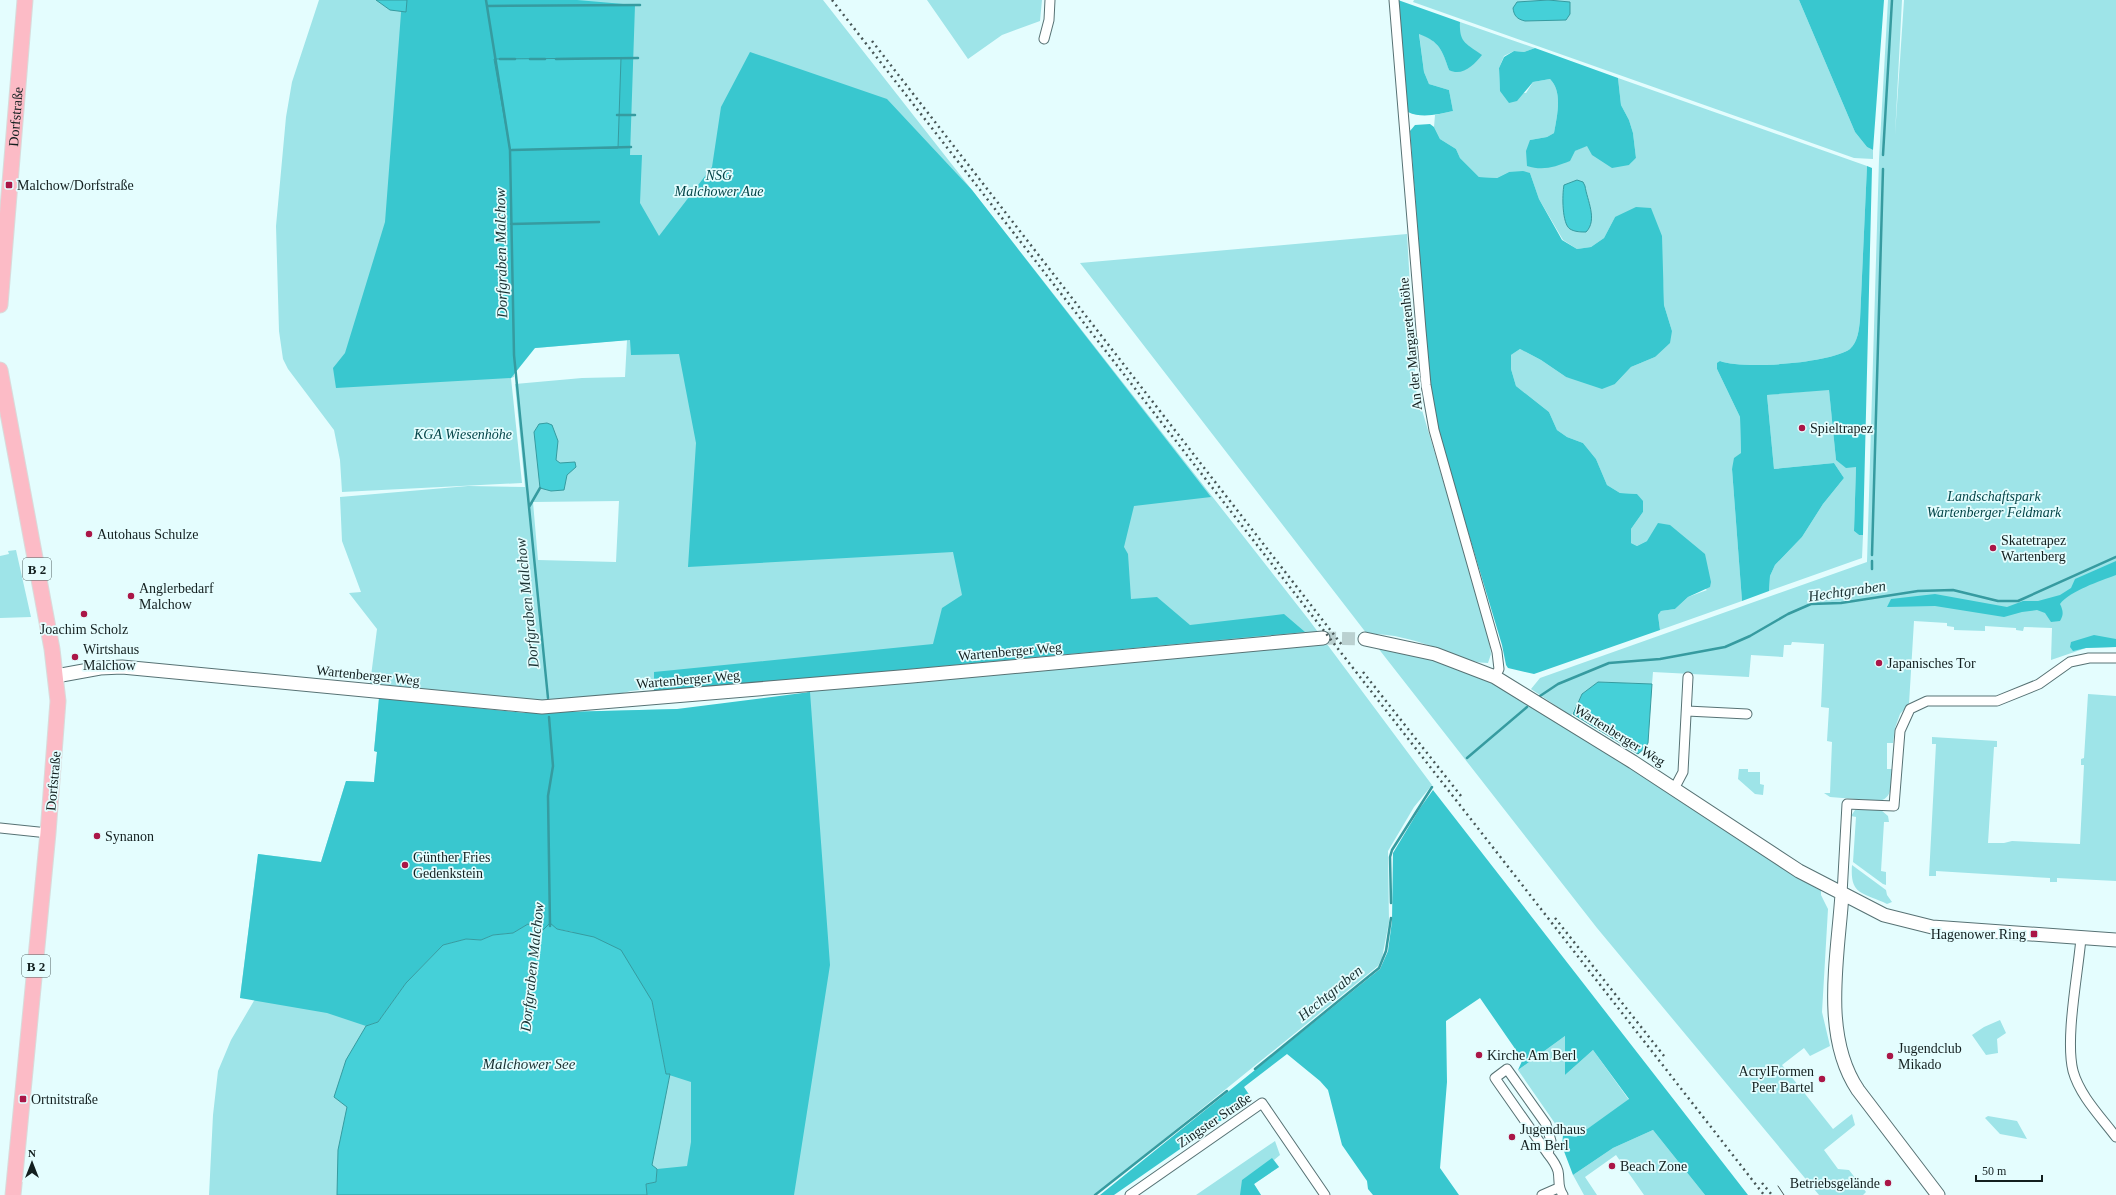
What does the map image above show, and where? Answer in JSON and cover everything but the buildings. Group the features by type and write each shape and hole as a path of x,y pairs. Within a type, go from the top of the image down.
{"main road":[{"name":"Dorfstraße","path":"0,305 25,0"},
{"name":"Dorfstraße","path":"0,370 56,676 58,700 57,739 13,1195"},
{"name":"Wartenberger Weg","path":"56,676 100,668 122,667 542,707 904,677 1323,638"},
{"name":"Wartenberger Weg","path":"1365,639 1435,654 1495,677 1674,789 1799,871 1884,915 1932,927 2116,940"},
{"path":"1842,894 1835,1021 1848,1071 1858,1090 1938,1195"}],"street":[{"path":"1044,39 1049,20 1050,0"},
{"name":"An der Margaretenhöhe","path":"1394,0 1421,330 1429,406 1434,430 1497,652 1499,669 1495,677"},
{"path":"1842,894 1847,804 1894,806 1900,731 1910,709 1927,700 1997,701 2039,684 2070,662 2090,658 2116,658"},
{"path":"1674,789 1683,772 1688,677"},
{"path":"1687,711 1746,714"},
{"path":"0,828 48,833"},
{"path":"2081,938 2071,1039 2073,1072 2087,1100 2116,1137"},
{"path":"1542,1195 1560,1192 1558,1171 1548,1154 1495,1078 1507,1069 1546,1124 1551,1141 1548,1154"},
{"name":"Zingster Straße","path":"1130,1195 1262,1103 1325,1195"}],"green space":[{"name":"KGA Wiesenhöhe","path":"319,0 823,0 1309,620 1432,785 1414,807 1388,851 1389,922 1382,958 1378,966 1095,1195 209,1195 213,1115 218,1071 231,1040 255,999 240,998 258,854 321,862 346,781 374,782 377,752 374,751 379,698 525,713 677,709 813,766 805,670 631,691 619,694 544,701 370,684 377,629 349,593 361,592 342,541 340,497 468,486 525,487 515,384 582,378 625,377 627,340 514,350 514,377 511,378 522,483 342,492 340,460 334,430 288,369 283,359 279,331 276,226 286,117 292,82","holes":["619,501 616,562 538,560 533,502"]},
{"name":"NSG Malchower Aue","path":"402,0 577,0 635,5 630,155 642,155 640,203 659,236 712,167 721,107 750,52 887,99 972,190 1211,497 1134,506 1124,547 1128,554 1131,599 1157,597 1190,625 1284,614 1305,632 654,693 654,672 933,644 942,608 962,595 953,552 688,567 696,443 679,354 631,355 630,340 535,348 511,378 336,388 333,368 345,353 385,222"},
{"path":"927,0 1042,0 1040,21 1002,35 968,59"},
{"path":"1398,0 1460,22 1462,39 1482,55 1467,69 1454,72 1449,70 1442,52 1436,44 1432,40 1419,34 1424,72 1429,84 1449,90 1453,111 1425,116 1408,112 1405,97"},
{"path":"1414,0 1799,0 1855,132 1867,147 1873,150 1873,159 1854,158 1413,2"},
{"path":"1799,0 1884,0 1873,150 1867,147 1855,132"},
{"name":"Landschaftspark Wartenberger Feldmark","path":"1888,0 1902,0 1895,135 1904,0 2116,0 2116,647 2086,648 2051,660 2052,628 2024,627 2023,631 2016,630 2016,628 1985,626 1985,631 1954,630 1954,627 1947,626 1947,623 1914,621 1909,704 1900,714 1895,728 1893,743 1887,743 1887,769 1892,769 1891,788 1888,796 1880,801 1830,797 1824,793 1830,793 1832,742 1827,741 1829,708 1821,707 1824,644 1792,642 1791,645 1784,645 1783,657 1751,655 1749,677 1653,672 1652,684 1598,682 1582,694 1571,716 1531,689 1540,678 1867,562 1879,159"},
{"path":"1460,22 1535,48 1524,52 1514,51 1504,56 1499,68 1500,90 1526,93 1533,82 1550,79 1554,84 1557,91 1558,104 1554,133 1547,137 1530,140 1575,151 1587,145 1629,165 1636,158 1633,133 1629,120 1621,105 1618,78 1867,166 1860,320 1858,335 1853,346 1840,354 1825,358 1786,364 1747,365 1731,364 1720,361 1717,369 1740,417 1741,453 1732,469 1742,601 1660,630 1658,615 1661,611 1675,609 1688,597 1707,590 1647,541 1637,546 1631,543 1631,529 1643,512 1637,494 1620,493 1607,485 1596,459 1583,443 1567,437 1557,430 1549,412 1516,386 1511,369 1511,355 1520,349 1541,360 1566,377 1615,384 1631,367 1655,357 1672,331 1664,305 1663,280 1615,217 1604,238 1591,247 1577,249 1563,240 1539,199 1530,173 1509,172 1497,178 1479,177 1460,158 1456,149 1440,139 1434,127 1435,115 1453,111 1449,90 1429,84 1424,72 1419,33 1432,40 1439,47 1449,70 1462,40 1459,35","holes":["1585,186 1586,194 1580,232 1570,229 1567,225"]},
{"path":"1535,48 1618,78 1621,105 1629,120 1633,133 1636,158 1629,165 1612,168 1592,155 1587,146 1575,151 1570,161 1559,165 1549,168 1527,166 1526,151 1530,140 1547,137 1554,133 1558,104 1557,91 1550,79 1533,82 1517,101 1509,103 1500,91 1499,68 1504,57 1514,51 1524,52"},
{"path":"1430,124 1434,127 1440,139 1456,149 1460,158 1479,177 1497,178 1509,172 1523,171 1530,173 1539,199 1562,240 1577,249 1591,247 1604,238 1615,217 1636,207 1651,208 1662,236 1664,305 1672,331 1670,343 1655,357 1631,367 1615,384 1602,389 1566,377 1541,360 1520,349 1511,355 1511,369 1516,386 1549,412 1557,430 1567,437 1583,443 1596,459 1607,485 1620,493 1637,494 1643,501 1643,512 1631,529 1631,543 1637,546 1647,541 1658,523 1670,525 1705,554 1711,582 1710,587 1688,597 1675,609 1661,611 1658,615 1660,630 1534,674 1508,668 1506,665 1502,645 1440,438 1429,375 1410,131 1415,125"},
{"path":"1867,166 1872,168 1863,535 1859,535 1854,531 1856,467 1846,468 1836,460 1829,390 1767,395 1774,469 1834,463 1844,478 1823,504 1802,537 1775,565 1770,576 1769,591 1742,601 1732,469 1734,458 1741,453 1740,417 1717,369 1717,363 1720,361 1731,364 1747,365 1786,364 1825,358 1840,354 1853,346 1858,335 1860,320"},
{"path":"1407,234 1416,390 1487,628 1491,654 1488,663 1481,663 1466,659 1408,639 1383,634 1367,634 1080,263"},
{"path":"1829,389 1836,460 1856,467 1854,531 1859,535 1863,535 1862,558 1769,591 1770,576 1775,565 1802,537 1823,504 1844,478 1834,463 1774,469 1767,395"},
{"path":"16,550 31,617 0,618 0,556 9,554 8,551"},
{"path":"2116,561 2116,575 2078,591 2060,604 2063,612 2060,621 2051,622 2045,613 2037,610 2004,617 1935,606 1887,607 1891,599 1935,594 2007,607 2023,601 2038,601 2060,595 2071,588 2075,579"},
{"path":"2094,635 2116,639 2116,647 2086,648 2073,651 2070,647 2071,642"},
{"path":"1378,648 1443,662 1502,686 1821,890 1821,895 1828,909 1822,1012 1830,1046 1810,1056 1804,1048 1782,1065 1833,1129 1852,1114 1855,1125 1824,1150 1838,1169 1849,1170 1866,1192 1863,1195 1819,1195 1597,928"},
{"path":"810,692 830,965 794,1195 647,1195 646,1184 656,1182 657,1169 687,1166 691,1142 691,1082 666,1074 652,1001 573,932 557,929 541,932 528,924 513,933 493,935 481,940 466,939 443,945 406,983 378,1022 366,1026 327,1013 240,998 258,854 321,862 346,781 374,782 377,752 374,751 379,698 525,713 677,709"},
{"path":"2088,694 2116,696 2116,881 2057,878 2057,882 2050,882 2050,878 1936,871 1936,876 1929,876 1936,744 1932,744 1932,737 1997,741 1997,747 1994,747 1988,843 2004,843 2012,841 2080,844 2084,765 2081,765 2081,759 2084,758"},
{"path":"1739,769 1748,769 1748,772 1760,772 1760,784 1764,785 1763,795 1755,794 1738,779"},
{"path":"1433,790 1748,1195 1705,1195 1653,1130 1613,1148 1573,1175 1562,1146 1563,1135 1576,1137 1629,1099 1593,1050 1565,1075 1565,1036 1518,1070 1522,1061 1518,1053 1480,998 1446,1021 1447,1082 1440,1168 1459,1195 1373,1195 1368,1189 1367,1181 1342,1145 1328,1090 1320,1081 1287,1054 1244,1087 1252,1099 1114,1195 1100,1195 1380,969 1388,951 1392,921 1393,853 1420,808"},
{"path":"1855,810 1881,810 1888,816 1889,822 1884,822 1881,871 1886,872 1886,885 1853,862 1856,817 1851,816"},
{"path":"1852,865 1886,890 1887,895 1892,902 1887,904 1858,890 1853,881"},
{"path":"2000,1020 2006,1033 1997,1039 1998,1053 1986,1055 1972,1035 1984,1027"},
{"path":"1565,1036 1565,1075 1593,1050 1629,1100 1576,1137 1563,1135 1518,1070"},
{"path":"1988,1116 2017,1121 2027,1139 2000,1134 1985,1118"},
{"path":"1653,1130 1705,1195 1644,1195 1616,1155 1585,1177 1597,1195 1584,1195 1573,1175 1613,1148"},
{"path":"1275,1141 1280,1155 1274,1160 1279,1167 1254,1184 1261,1195 1196,1195"},
{"path":"1272,1158 1279,1167 1254,1184 1261,1195 1240,1195 1242,1180"}],"water":[{"path":"376,0 407,0 406,12 390,10"},
{"path":"1548,0 1570,2 1570,14 1566,20 1525,21 1518,18 1514,13 1513,8 1517,2"},
{"path":"621,58 618,148 510,150 494,59"},
{"path":"1577,180 1583,182 1585,186 1591,210 1591,222 1586,232 1570,229 1567,226 1564,216 1564,185"},
{"path":"547,423 552,425 558,441 556,460 560,463 575,462 576,467 567,475 564,490 551,491 540,488 534,432 539,424"},
{"path":"1598,682 1652,684 1648,743 1638,754 1573,714 1582,694"},
{"name":"Malchower See","path":"550,923 557,929 594,937 621,950 652,1001 666,1074 670,1074 652,1165 657,1169 656,1182 646,1184 647,1195 337,1195 338,1150 347,1107 334,1097 346,1060 366,1026 378,1022 406,983 443,945 466,939 481,940 493,935 513,933 528,924 541,932"}],"waterway":[{"name":"Dorfgraben Malchow","path":"486,0 510,150 514,355 529,507"},
{"path":"1883,155 1892,0"},
{"path":"487,6 640,5"},
{"path":"556,59 638,58"},
{"path":"500,59 515,59"},
{"path":"530,59 545,59"},
{"path":"617,115 635,115"},
{"path":"512,150 631,147"},
{"path":"1872,555 1883,169"},
{"path":"511,224 599,222"},
{"name":"Dorfgraben Malchow","path":"540,488 529,507 548,698"},
{"name":"Hechtgraben","path":"1540,696 1558,684 1609,663 1660,659 1725,647 1750,636 1788,614 1811,604 1841,603 1918,591 1953,590 1998,601 2018,601 2116,557"},
{"path":"1872,561 1872,569"},
{"name":"Hechtgraben","path":"1467,758 1527,707"},
{"name":"Dorfgraben Malchow","path":"549,717 553,766 548,796 550,926"},
{"name":"Hechtgraben","path":"1391,903 1390,857 1392,850 1432,787"},
{"name":"Hechtgraben","path":"1255,1069 1379,968 1386,951 1391,918"},
{"name":"Hechtgraben","path":"1095,1195 1227,1091"}],"tunnel":[{"path":"1323,638 1365,639"}],"tram line":[{"path":"1778,1186 1784,1195"}],"railway":[{"path":"832,0 1764,1195"},
{"path":"872,41 1342,645"},
{"path":"1363,672 1461,796"},
{"path":"1555,918 1664,1056"},
{"path":"1762,1183 1772,1195"}],"place":[{"name":"Malchow/Dorfstraße","path":"9,185"},
{"name":"Spieltrapez","path":"1802,428"},
{"name":"Autohaus Schulze","path":"89,534"},
{"name":"Skatetrapez Wartenberg","path":"1993,548"},
{"name":"Anglerbedarf Malchow","path":"131,596"},
{"name":"Joachim Scholz","path":"84,614"},
{"name":"Wirtshaus Malchow","path":"75,657"},
{"name":"Japanisches Tor","path":"1879,663"},
{"name":"Synanon","path":"97,836"},
{"name":"Günther Fries Gedenkstein","path":"405,865"},
{"name":"Hagenower Ring","path":"2034,934"},
{"name":"Kirche Am Berl","path":"1479,1055"},
{"name":"Jugendclub Mikado","path":"1890,1056"},
{"name":"AcrylFormen Peer Bartel","path":"1822,1079"},
{"name":"Ortnitstraße","path":"23,1099"},
{"name":"Jugendhaus Am Berl","path":"1512,1137"},
{"name":"Beach Zone","path":"1612,1166"},
{"name":"Betriebsgelände","path":"1888,1183"}]}
